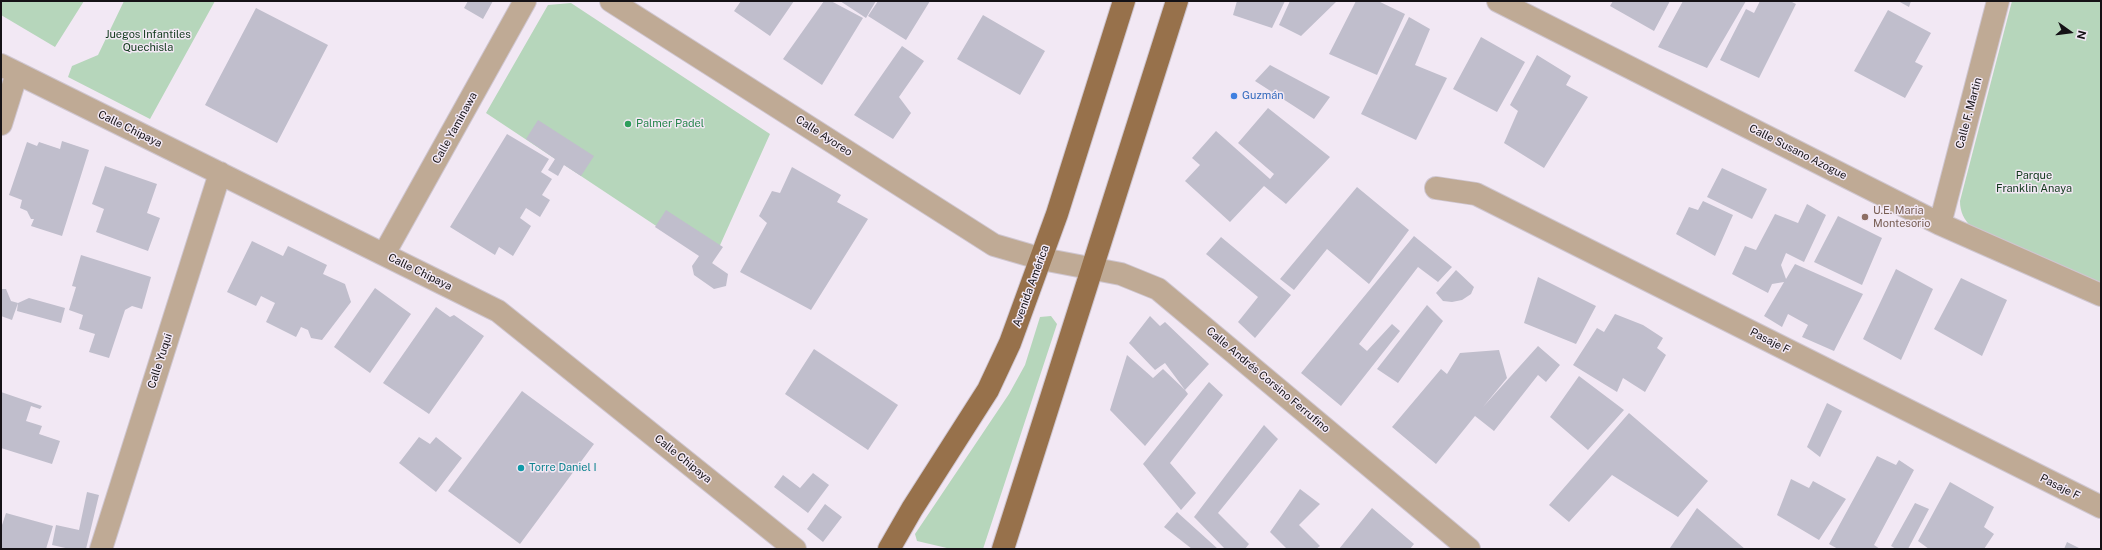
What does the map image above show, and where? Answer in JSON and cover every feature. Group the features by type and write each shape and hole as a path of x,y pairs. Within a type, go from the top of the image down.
{"main road":[{"name":"Avenida América","path":"888,549 988,390 1010,344 1042,259 1124,1"},
{"path":"1003,549 1177,1"}],"street":[{"name":"Calle Yaminawa","path":"384,254 525,1"},
{"name":"Calle Ayoreo","path":"611,1 994,245 1042,259"},
{"name":"Calle Susano Azogue","path":"1498,1 1940,224 2101,295"},
{"name":"Calle F. Martin","path":"1940,224 1998,1"},
{"name":"Calle Chipaya","path":"9,69 498,311 795,549"},
{"path":"1,124 9,69"},
{"name":"Calle Yuqui","path":"101,549 220,173"},
{"name":"Pasaje F","path":"1436,188 1476,194 2101,507"},
{"name":"Calle Andrés Corsino Ferrufino","path":"1042,259 1121,274 1158,289 1470,549"}],"green space":[{"path":"1,1 84,1 55,47 1,15"},
{"name":"Juegos Infantiles Quechisla","path":"124,1 215,1 150,119 68,77 72,66 98,55"},
{"name":"Parque Franklin Anaya","path":"2012,1 2101,1 2101,289 1971,227 1964,218 1962,212 1960,201"},
{"name":"Palmer Padel","path":"571,3 770,134 712,263 486,113 548,5"},
{"path":"1051,316 1057,324 983,549 951,549 917,541 915,534 1009,394 1025,365 1040,317"}],"building":[{"path":"468,1 493,1 483,19 464,8"},
{"path":"741,1 794,1 770,36 734,11"},
{"path":"824,1 831,1 863,18 822,85 783,59"},
{"path":"840,1 876,1 866,18"},
{"path":"878,1 930,1 906,40 868,16"},
{"path":"1237,1 1285,1 1272,28 1233,15"},
{"path":"1290,1 1337,1 1301,36 1279,25"},
{"path":"1356,1 1378,1 1405,14 1377,75 1329,54"},
{"path":"1613,1 1670,1 1654,31 1610,6"},
{"path":"1683,1 1746,1 1707,68 1658,47"},
{"path":"1760,1 1790,1 1796,4 1759,78 1720,60 1746,9 1754,13"},
{"path":"1898,1 1911,1 1909,7"},
{"path":"256,8 328,45 277,143 205,105"},
{"path":"1888,10 1931,33 1915,62 1923,66 1905,98 1854,71"},
{"path":"983,15 1045,51 1020,95 957,59"},
{"path":"1409,17 1430,29 1415,65 1447,78 1416,140 1361,114"},
{"path":"1481,37 1525,62 1497,112 1453,89"},
{"path":"902,46 924,61 899,97 911,113 893,139 854,115"},
{"path":"1537,55 1571,76 1566,85 1588,97 1544,168 1504,143 1518,111 1510,105"},
{"path":"1270,65 1330,97 1314,119 1255,81"},
{"path":"1268,108 1330,157 1286,204 1264,186 1230,222 1185,181 1200,165 1192,158 1216,131 1270,179 1274,174 1238,143"},
{"path":"538,120 594,156 581,176 564,165 558,176 548,170 555,159 526,139"},
{"path":"507,134 549,159 541,172 552,179 542,195 550,200 540,217 526,208 520,218 531,226 513,256 499,247 495,255 450,227"},
{"path":"62,141 89,150 62,236 31,226 34,219 31,219 27,211 20,208 22,200 9,195 27,142 37,146 39,142 60,149"},
{"path":"105,166 157,184 147,213 160,218 148,251 96,232 104,209 92,204"},
{"path":"792,167 841,195 837,202 868,219 811,310 740,272 767,223 759,216 772,191 780,193"},
{"path":"1722,168 1767,189 1752,219 1707,197"},
{"path":"1357,187 1409,230 1369,284 1327,249 1294,290 1280,279"},
{"path":"1703,201 1733,215 1715,256 1676,234 1689,207 1698,210"},
{"path":"1807,204 1826,215 1804,262 1786,253 1781,265 1786,279 1795,264 1863,294 1834,351 1802,337 1808,325 1788,314 1782,327 1764,316 1784,282 1772,284 1768,293 1732,274 1745,246 1756,250 1775,214 1798,223"},
{"path":"666,210 723,247 712,263 728,274 726,286 714,289 694,275 692,266 699,256 655,227"},
{"path":"1838,216 1882,238 1862,285 1814,262"},
{"path":"1414,236 1452,267 1438,282 1418,267 1359,344 1367,351 1392,324 1400,331 1341,406 1301,373"},
{"path":"1221,237 1291,295 1255,338 1238,322 1258,297 1206,254"},
{"path":"252,241 283,256 288,246 327,265 323,274 345,284 351,302 322,340 311,338 308,330 301,327 296,337 266,322 275,303 261,296 256,306 227,292"},
{"path":"81,255 151,277 142,309 132,306 125,310 109,358 89,352 95,334 79,329 83,315 69,310 76,287 72,286"},
{"path":"1896,269 1933,289 1901,360 1863,339"},
{"path":"1456,270 1474,287 1471,294 1462,300 1452,302 1443,301 1436,293"},
{"path":"1538,277 1596,306 1576,344 1524,323"},
{"path":"1961,278 2007,300 1982,356 1934,329"},
{"path":"375,288 411,314 370,373 334,347"},
{"path":"1,289 6,289 11,301 18,303 12,320 1,316"},
{"path":"29,298 65,308 61,323 17,311 18,303"},
{"path":"1427,305 1443,321 1398,383 1377,369"},
{"path":"436,307 450,317 454,315 484,336 429,414 383,383"},
{"path":"1615,314 1643,325 1663,338 1657,348 1666,355 1645,392 1623,378 1617,392 1573,365 1597,328 1604,332"},
{"path":"1150,316 1160,326 1165,322 1209,364 1185,390 1165,363 1155,370 1129,343"},
{"path":"1538,346 1560,365 1546,382 1538,375 1494,431 1475,416 1436,464 1392,427 1441,369 1447,374 1460,353 1499,350 1507,378 1483,407"},
{"path":"814,349 898,405 868,450 785,394"},
{"path":"1127,355 1153,378 1163,369 1188,394 1145,446 1110,410"},
{"path":"1579,376 1624,410 1588,450 1550,417"},
{"path":"1209,382 1223,395 1170,463 1196,493 1181,510 1143,464"},
{"name":"Torre Daniel I","path":"522,391 594,444 520,544 448,491"},
{"path":"1,392 42,406 40,409 31,406 26,421 42,426 39,434 60,441 52,464 1,448"},
{"path":"1827,403 1842,411 1820,457 1807,447"},
{"path":"1629,413 1708,481 1678,517 1612,475 1569,522 1549,505"},
{"path":"1264,425 1278,439 1218,513 1249,544 1245,549 1225,549 1194,517"},
{"path":"419,437 430,444 436,437 462,458 436,492 399,463"},
{"path":"1877,456 1896,465 1899,460 1914,470 1874,545 1880,549 1838,549 1829,544"},
{"path":"813,473 829,485 808,513 774,487 783,475 800,488"},
{"path":"1791,479 1809,488 1813,481 1846,499 1819,540 1777,515"},
{"path":"1950,482 1994,507 1984,527 1994,534 1984,549 1929,549 1918,541"},
{"path":"1300,489 1320,504 1299,525 1320,546 1316,549 1287,549 1270,532"},
{"path":"87,492 99,495 86,549 70,549 52,545 56,525 79,530"},
{"path":"1915,503 1929,509 1908,549 1896,549 1891,546"},
{"path":"825,504 842,517 823,542 807,529"},
{"path":"1372,508 1414,544 1410,549 1339,549"},
{"path":"1697,508 1745,549 1670,548"},
{"path":"1177,512 1218,549 1192,549 1164,527"},
{"path":"6,513 53,526 46,549 1,549 1,528"},
{"path":"2067,542 2081,549 2064,549"}],"place":[{"name":"Guzmán","path":"1234,96"},
{"name":"Palmer Padel","path":"628,124"},
{"name":"U.E. Maria Montesorio","path":"1865,217"},
{"name":"Torre Daniel I","path":"521,468"}]}
